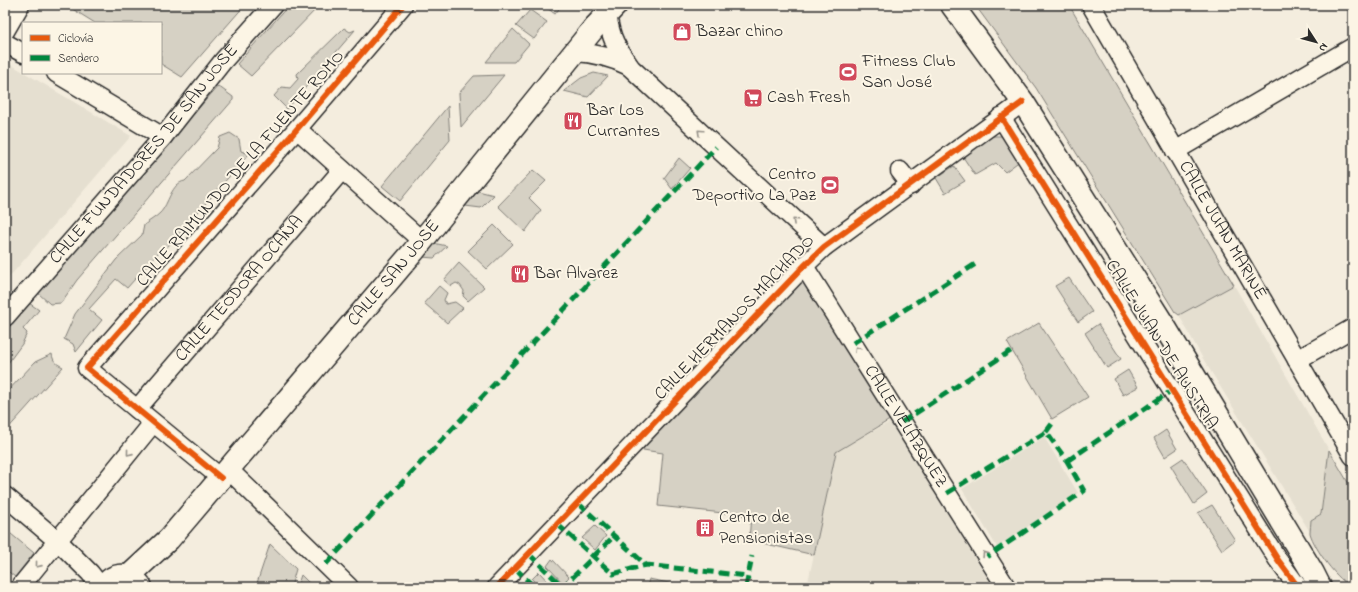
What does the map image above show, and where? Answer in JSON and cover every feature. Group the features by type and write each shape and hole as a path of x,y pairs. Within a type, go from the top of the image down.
{"main road":[{"path":"952,5 1023,102 1163,324 1314,583"},
{"name":"CALLE SAN JOSÉ","path":"121,584 169,539 225,474 422,241 575,52 612,10"}],"street":[{"path":"5,31 20,5"},
{"name":"CALLE FUNDADORES DE SAN JOSÉ","path":"9,313 163,137 223,61 273,5"},
{"name":"CALLE RAIMUNDO DE LA FUENTE ROMO","path":"137,409 87,368 297,129 403,5"},
{"name":"CALLE JUAN MARINÉ","path":"1091,5 1353,456"},
{"path":"612,10 610,35 616,47 632,68 824,247"},
{"path":"5,43 22,52"},
{"path":"1175,151 1353,47"},
{"path":"575,52 599,54 613,58 632,68"},
{"path":"58,74 163,137"},
{"name":"CALLE HERMANOS MACHADO","path":"497,587 804,266 824,247 911,185 975,128 1001,117 1023,102"},
{"name":"CALLE JUAN DE AUSTRIA","path":"1001,117 1274,554 1314,583"},
{"path":"297,129 422,241"},
{"name":"CALLE TEODORA OCAÑA","path":"137,409 342,170"},
{"path":"900,171 911,185"},
{"name":"CALLE VELÁZQUEZ","path":"804,266 1006,587"},
{"path":"1297,360 1353,328"},
{"path":"137,409 225,474 349,587"},
{"path":"20,587 59,542 154,423"},
{"path":"5,496 59,542 98,571 121,584"}],"shaded area":[{"path":"66,5 245,5 182,77 162,65 162,22 93,22"},
{"path":"289,5 320,5 251,76 237,64"},
{"path":"543,5 562,5 555,14"},
{"path":"975,5 1069,5 1234,285 1179,315 1175,312 1036,88"},
{"path":"530,10 547,22 534,39 516,26"},
{"path":"344,28 350,32 355,30 287,109 274,96 282,87 290,88 298,79 297,74"},
{"path":"513,29 529,44 514,62 486,62"},
{"path":"5,61 22,71 22,74 27,74 131,136 5,282"},
{"path":"594,73 608,76 588,97 564,91 581,78"},
{"path":"504,75 461,127 459,93 474,76"},
{"path":"218,86 233,97 233,100 77,280 61,303 50,304 38,293"},
{"path":"448,106 450,140 400,201 382,186"},
{"path":"230,133 239,139 241,151 249,154 162,253 160,251 127,288 116,279 89,309 102,320 76,352 73,344 64,339 75,314 116,260 142,235 144,225 158,215 163,209 176,186 185,181 217,148 220,137"},
{"path":"993,136 1004,136 1023,161 1017,163 1005,172 996,163 975,175 963,157"},
{"path":"679,158 690,168 672,189 664,178"},
{"path":"954,166 965,181 945,193 936,178"},
{"path":"533,170 546,181 529,198 541,210 525,232 498,206"},
{"path":"478,191 494,195 481,208 465,206"},
{"path":"494,225 513,244 487,269 468,251"},
{"path":"433,243 447,246 434,258 422,257"},
{"path":"459,263 484,287 468,301 463,296 464,291 460,285 456,283 451,286 444,280"},
{"path":"804,266 898,415 836,452 814,555 749,540 751,516 658,506 663,453 630,448"},
{"path":"1069,278 1092,312 1078,322 1055,286"},
{"path":"1234,285 1329,450 1321,514 1311,520 1310,532 1202,357 1179,315"},
{"path":"439,286 447,293 444,300 446,304 455,302 463,308 447,323 424,303"},
{"path":"29,303 39,310 23,329 27,333 22,344 5,367 5,331"},
{"path":"1039,323 1088,397 1052,419 1007,342"},
{"path":"1098,324 1121,359 1107,368 1085,333"},
{"path":"52,354 53,359 63,367 5,432 5,394 35,362"},
{"path":"1128,370 1138,387 1123,395 1114,379"},
{"path":"890,422 993,587 807,587 836,451"},
{"path":"1166,430 1177,449 1165,457 1154,438"},
{"path":"1044,437 1078,493 997,547 962,489"},
{"path":"1329,450 1353,491 1353,587 1341,579 1327,564 1316,547 1310,533 1311,520 1321,514"},
{"path":"1183,458 1207,494 1194,504 1171,466"},
{"path":"1212,505 1235,540 1222,550 1198,513"},
{"path":"595,526 606,536 595,550 582,538"},
{"path":"5,529 34,553 15,577 5,569"},
{"path":"270,544 296,569 291,587 272,587 257,583"},
{"path":"552,559 569,577 563,583 547,566"},
{"path":"539,572 553,587 539,587 532,579"},
{"path":"301,575 311,585 310,587 297,587"},
{"path":"649,579 684,586 684,587 647,587"}],"marked path":[{"path":"326,564 716,147"},
{"path":"853,343 977,263"},
{"path":"902,422 1012,350"},
{"path":"1067,461 1171,391"},
{"path":"1046,432 1054,421"},
{"path":"947,493 1046,432 1067,461 1084,491 987,557"},
{"path":"578,503 646,565 748,576"},
{"path":"557,524 613,574 646,565"},
{"path":"529,554 563,587 614,536"},
{"path":"746,587 752,556"},
{"path":"515,568 534,587"}],"cycle path":[{"path":"221,478 87,368 297,129 403,5"},
{"path":"497,587 804,266 824,247 1023,102"},
{"path":"1001,117 1278,560 1298,587"}],"place":[{"name":"Bazar chino","path":"682,32"},
{"name":"Fitness Club San José","path":"848,72"},
{"name":"Cash Fresh","path":"753,98"},
{"name":"Bar Los Currantes","path":"573,121"},
{"name":"Centro Deportivo La Paz","path":"830,185"},
{"name":"Bar Alvarez","path":"520,274"},
{"name":"Centro de Pensionistas","path":"705,528"}]}
